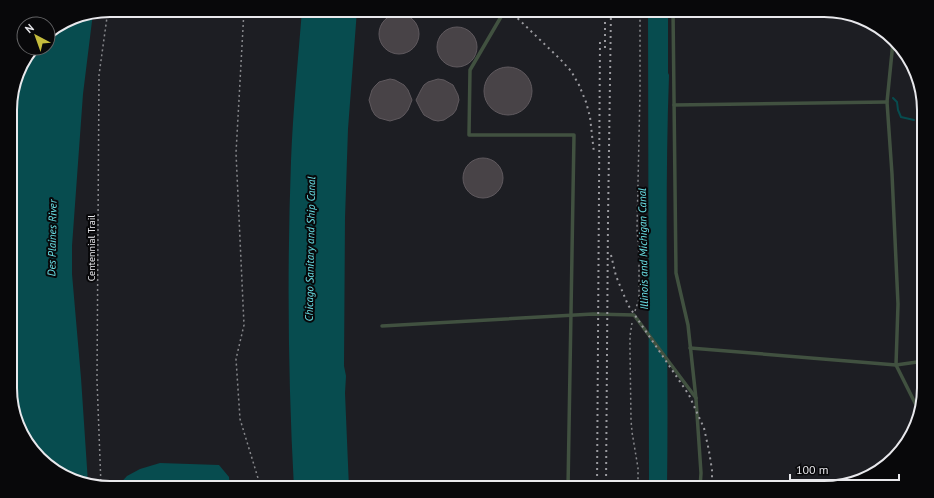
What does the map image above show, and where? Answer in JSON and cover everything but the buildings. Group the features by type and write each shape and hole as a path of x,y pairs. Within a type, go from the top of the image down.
{"lane":[{"path":"501,17 470,70 469,135 574,135 568,481"},
{"path":"673,17 676,273 688,325 696,399 702,473 701,481"},
{"path":"892,47 887,102 898,304 896,365 915,404"},
{"path":"674,105 887,102"},
{"path":"382,326 593,314 634,315 696,399"},
{"path":"690,348 896,365 917,361"}],"path":[{"name":"Centennial Trail","path":"101,480 97,380 99,75 107,17"},
{"path":"244,17 236,153 244,325 236,359 240,419 259,481"},
{"path":"638,481 638,468 632,432 630,336 631,326 639,299 639,256 637,229 640,17"}],"water":[{"name":"Chicago Sanitary and Ship Canal","path":"301,17 356,17 348,129 345,218 344,366 346,376 345,393 349,481 294,481 289,365 289,243 292,142"},
{"name":"Illinois and Michigan Canal","path":"648,17 668,17 667,481 649,481"},
{"name":"Des Plaines River","path":"92,19 83,94 72,246 72,274 88,478 80,476 58,465 40,449 24,424 18,400 17,104 24,74 35,56 56,56 56,35 63,29 74,24"},
{"path":"160,463 219,465 229,477 229,481 122,481 127,476 140,469"}],"waterway":[{"path":"893,98 897,102 901,117 914,120"}],"railway":[{"path":"516,17 560,59 571,71 579,85 590,117 594,153"},
{"path":"605,17 605,48"},
{"path":"606,481 611,17"},
{"path":"597,481 600,40"},
{"path":"611,255 616,276 628,305 689,395 704,428 712,470 712,481"}]}
